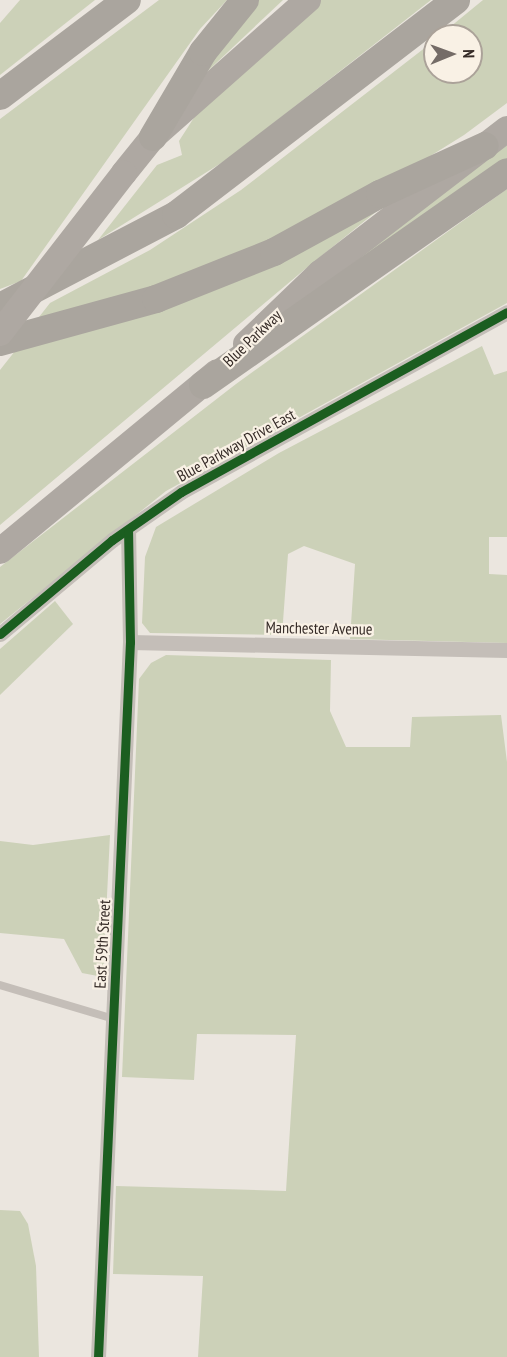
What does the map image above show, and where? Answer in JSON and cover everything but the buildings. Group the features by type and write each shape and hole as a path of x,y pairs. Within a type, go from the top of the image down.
{"highway":[{"path":"0,96 127,0"},
{"path":"0,333 153,137 202,52 245,0"},
{"path":"153,137 308,0"},
{"path":"0,307 176,215 456,0"},
{"path":"0,342 156,299 263,257 496,137"},
{"name":"Blue Parkway","path":"0,551 203,385 320,273 496,137"},
{"path":"203,385 507,172"}],"street":[{"name":"Blue Parkway Drive East","path":"0,634 181,492 507,312"},
{"name":"East 59th Street","path":"98,1357 130,642 128,532"},
{"name":"Manchester Avenue","path":"130,642 507,650"}],"lane":[{"path":"0,985 114,1019"}],"green space":[{"path":"20,0 95,0 0,75 0,23"},
{"path":"159,0 227,0 200,29 21,281 0,289 0,119"},
{"path":"256,0 283,0 194,84"},
{"path":"321,0 431,0 226,160 98,240 157,165 182,155 179,141 197,113"},
{"path":"483,0 507,0 507,103 464,135 419,163 221,265 32,326 50,303 150,250 241,190 423,49 423,84 483,84 483,24 454,24"},
{"path":"507,142 507,159 327,281"},
{"path":"507,189 507,303 166,491 0,624 0,567 236,384"},
{"path":"382,207 0,525 0,370 15,351"},
{"path":"482,346 494,375 507,371 507,537 489,537 489,574 507,575 507,643 350,639 355,564 304,546 288,554 282,635 150,633 142,623 145,557 156,527 279,453"},
{"path":"55,601 73,624 0,695 0,649"},
{"path":"166,655 331,660 330,711 346,747 410,747 412,717 501,715 507,762 507,1357 198,1357 203,1276 113,1274 116,1186 286,1191 296,1035 197,1034 194,1080 122,1077 139,679 151,663"},
{"path":"110,835 103,977 82,973 64,939 0,933 0,841 33,845"},
{"path":"0,1210 20,1211 28,1224 36,1266 39,1357 0,1357"}],"cycle path":[{"path":"0,634 112,540 181,492 507,312"},
{"path":"98,1357 130,642 128,532"}]}
